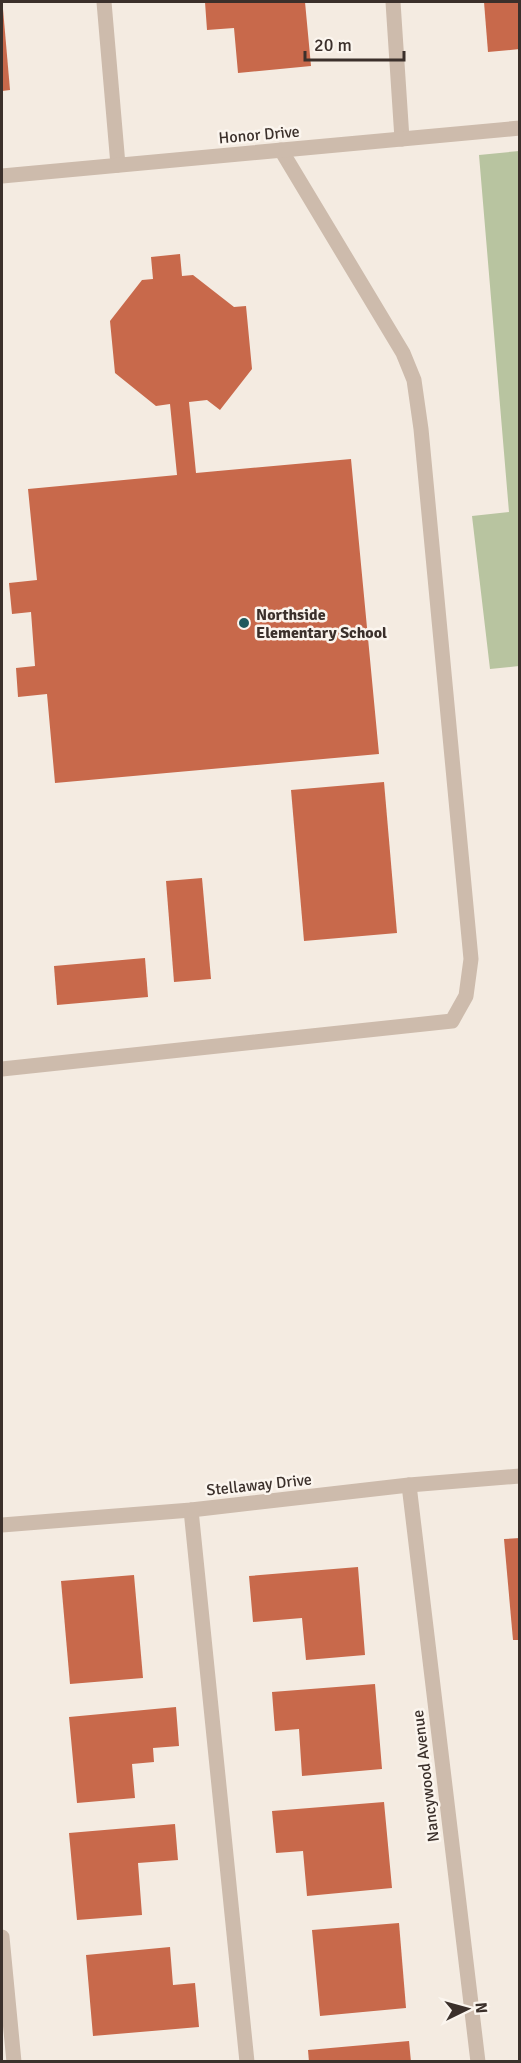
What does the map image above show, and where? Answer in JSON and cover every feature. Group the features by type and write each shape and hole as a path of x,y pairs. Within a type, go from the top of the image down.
{"street":[{"path":"104,2 118,165"},
{"path":"393,2 402,139"},
{"name":"Honor Drive","path":"2,176 519,128"},
{"path":"2,1069 452,1021 466,996 471,960 422,440 414,380 403,353 281,150"},
{"name":"Stellaway Drive","path":"2,1525 191,1510 409,1485 519,1476"},
{"name":"Nancywood Avenue","path":"409,1485 478,2061"},
{"path":"191,1510 247,2061"},
{"path":"2,1937 14,2061"}],"green space":[{"path":"519,151 519,666 490,669 472,516 509,512 479,155"}],"building":[{"path":"205,2 305,2 311,66 238,73 234,28 207,30"},
{"path":"484,2 520,2 520,49 488,52"},
{"path":"2,9 10,90 2,91"},
{"path":"180,254 182,276 193,275 234,307 246,306 252,369 220,410 207,400 189,402 196,473 351,459 379,754 55,783 47,694 18,697 16,668 35,666 31,612 12,614 9,583 37,580 28,489 177,475 170,404 156,406 115,373 110,321 142,280 153,279 151,257"},
{"path":"384,782 397,933 304,941 291,790"},
{"path":"202,878 211,979 174,982 166,881"},
{"path":"145,958 148,997 57,1005 54,966"},
{"path":"520,1538 520,1640 513,1640 504,1539"},
{"path":"358,1567 365,1655 306,1660 302,1618 253,1622 249,1576"},
{"path":"134,1575 143,1678 70,1684 61,1581"},
{"path":"375,1684 382,1769 302,1776 299,1729 275,1731 272,1692"},
{"path":"176,1707 179,1746 153,1748 154,1762 132,1764 135,1798 77,1803 69,1717"},
{"path":"384,1802 392,1888 307,1896 303,1851 276,1853 272,1811"},
{"path":"175,1824 178,1860 138,1863 142,1915 77,1920 69,1833"},
{"path":"399,1923 406,2008 320,2016 312,1930"},
{"path":"170,1947 173,1985 195,1983 199,2027 93,2036 86,1955"},
{"path":"409,2041 411,2062 309,2062 308,2050"}],"place":[{"name":"Northside Elementary School","path":"244,623"}]}
